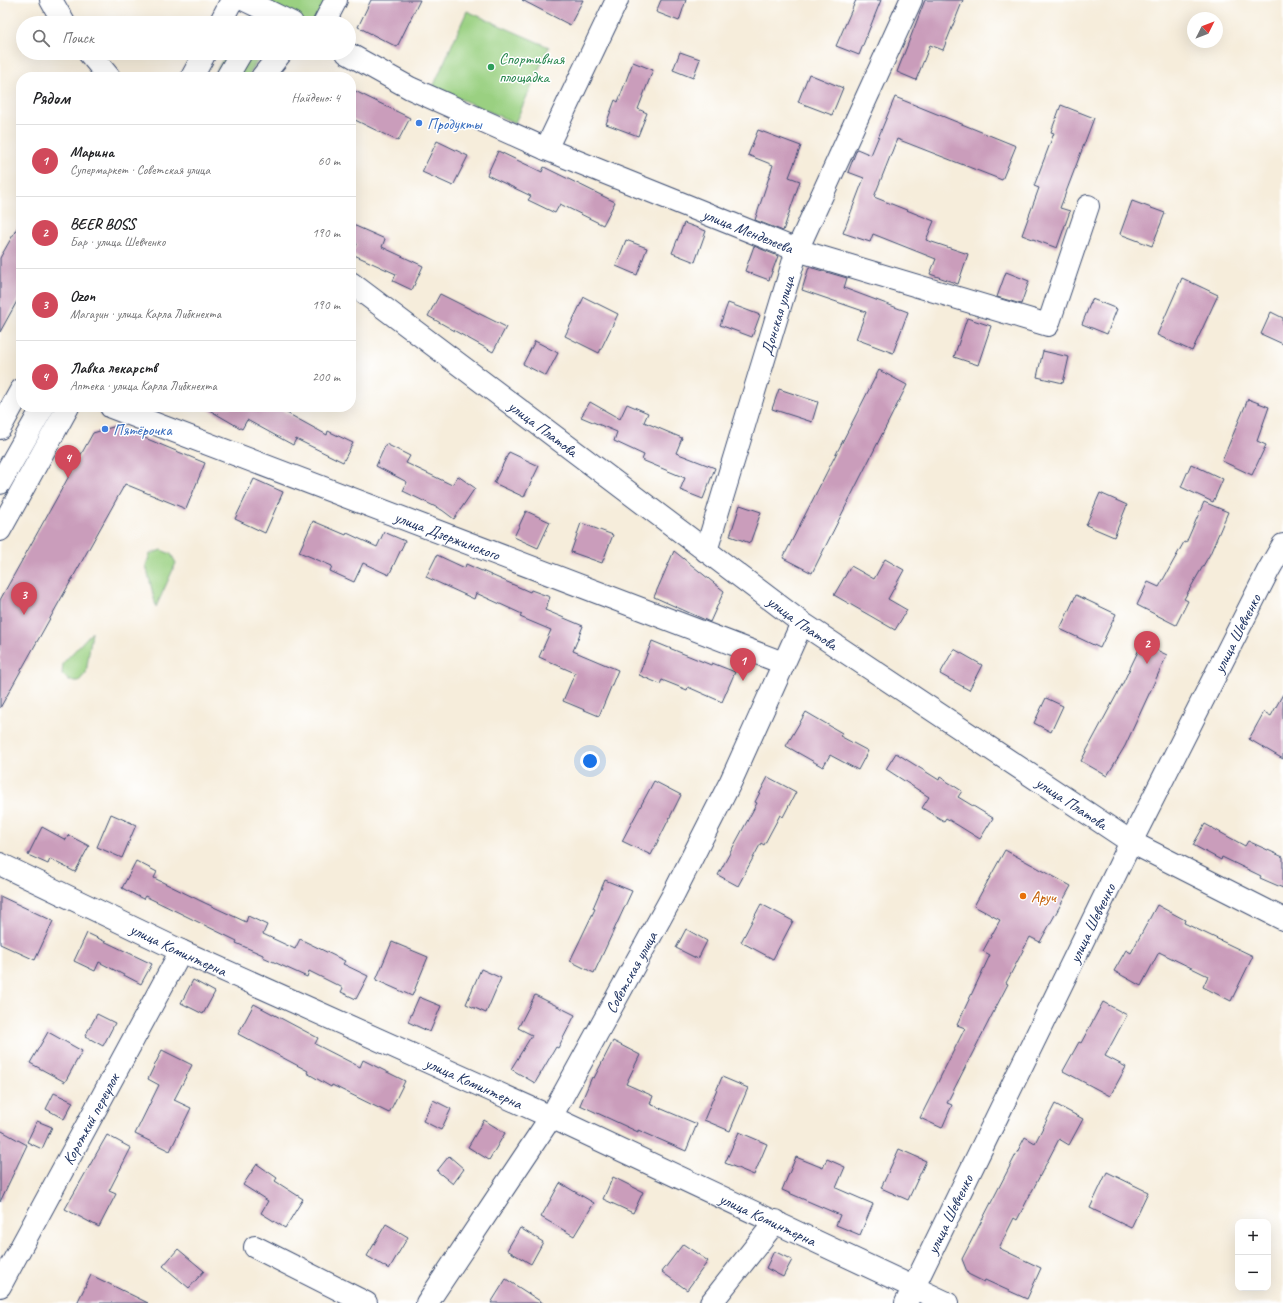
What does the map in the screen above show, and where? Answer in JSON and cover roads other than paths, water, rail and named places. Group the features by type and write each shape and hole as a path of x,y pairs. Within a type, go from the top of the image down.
{"street":[{"path":"51,0 60,16"},
{"path":"224,16 232,0"},
{"path":"245,0 261,16"},
{"path":"328,16 336,0"},
{"path":"546,149 617,0"},
{"name":"Донская улица","path":"706,551 797,250 911,0"},
{"name":"улица Менделеева","path":"356,58 410,88 546,149 797,250 1048,325 1088,206"},
{"path":"95,60 105,72"},
{"path":"195,72 201,60"},
{"path":"230,72 237,60"},
{"path":"266,72 275,60"},
{"name":"улица Платова","path":"356,287 802,623 1131,842 1283,919"},
{"path":"0,428 16,399"},
{"path":"0,483 40,412"},
{"path":"0,530 65,412"},
{"name":"улица Дзержинского","path":"124,412 783,663"},
{"name":"улица Шевченко","path":"909,1295 1131,842 1275,574 1283,545"},
{"name":"Советская улица","path":"428,1303 551,1117 673,895 731,781 802,623"},
{"name":"улица Коминтерна","path":"0,864 181,951 551,1117 776,1222 909,1295 947,1303"},
{"name":"Короткий переулок","path":"0,1286 181,951"},
{"path":"711,1303 776,1222"},
{"path":"255,1247 366,1303"}],"place":[{"name":"Спортивная площадка","path":"491,67"},
{"name":"Продукты","path":"419,123"},
{"name":"Пятёрочка","path":"105,429"},
{"name":"Лавка лекарств","path":"68,478"},
{"name":"Ozon","path":"24,615"},
{"name":"BEER BOSS","path":"1147,664"},
{"name":"Марина","path":"743,681"},
{"name":"Аруч","path":"1023,896"}]}
